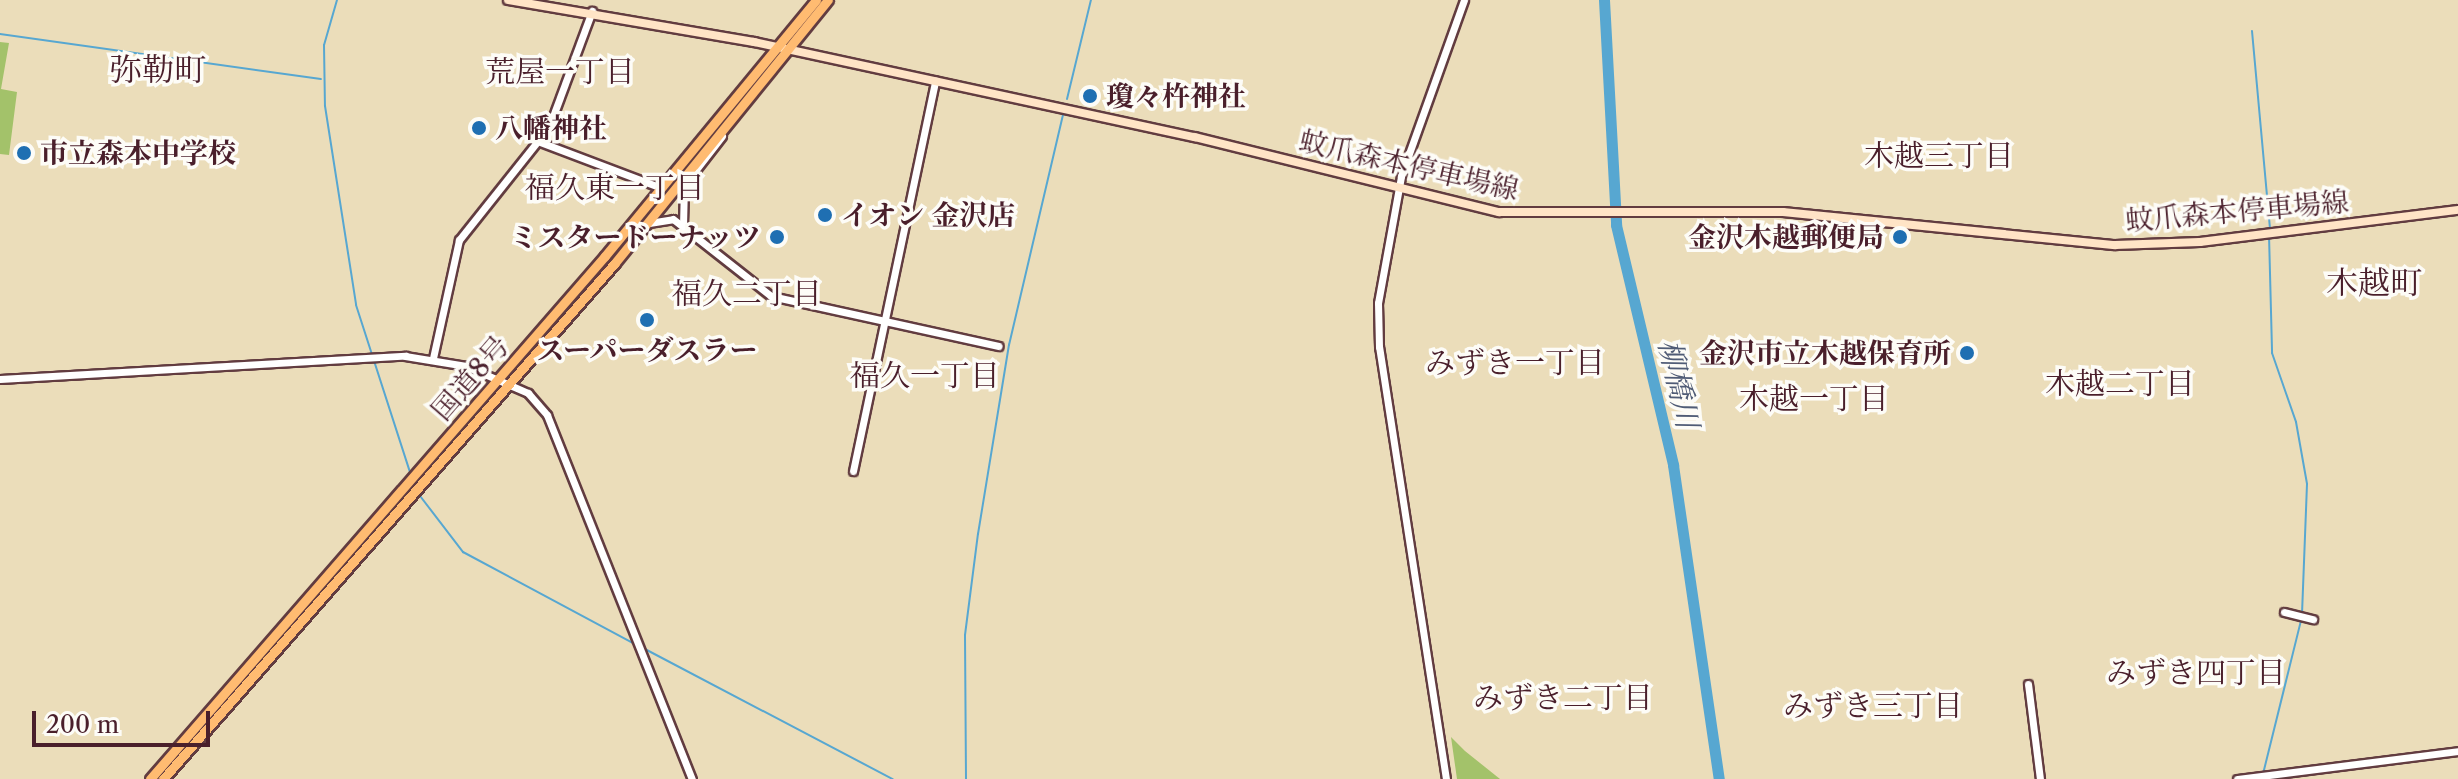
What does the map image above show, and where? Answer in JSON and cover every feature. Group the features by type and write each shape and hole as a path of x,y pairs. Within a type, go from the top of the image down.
{"highway":[{"name":"国道8号","path":"503,381 761,72 787,49 816,0"},
{"name":"国道8号","path":"150,779 503,381 647,224 731,125 828,0"},
{"name":"国道8号","path":"163,779 406,491"}],"main road":[{"name":"蚊爪森本停車場線","path":"508,0 592,11 787,49 1499,212 1783,212 2115,245 2269,233 2458,210"},
{"path":"754,42 764,53 761,72"}],"street":[{"path":"1446,779 1379,347 1378,303 1398,190 1464,0"},
{"path":"433,358 459,240 540,142 592,11"},
{"path":"853,471 935,81"},
{"path":"683,227 684,185 731,125"},
{"path":"540,142 662,188"},
{"path":"647,224 664,217 683,227 771,296 999,346"},
{"path":"0,379 372,357 433,358 503,381 547,415 692,779"},
{"path":"2284,612 2313,619"},
{"path":"2028,684 2040,779"},
{"path":"2237,779 2458,751"}],"green space":[{"path":"0,42 9,43 1,89 17,92 9,155 0,154"},
{"path":"1451,737 1465,751 1500,779 1457,779"}],"waterway":[{"path":"337,0 324,45 325,106 356,305 411,475"},
{"path":"1067,99 1091,0"},
{"name":"柳橋川","path":"1604,0 1616,225 1673,465 1719,779"},
{"path":"2252,31 2270,229"},
{"path":"0,34 321,79"},
{"path":"966,779 965,635 978,534 1009,345 1063,114"},
{"path":"2269,235 2272,353 2296,422 2307,484 2302,614"},
{"path":"417,492 463,552 633,643"},
{"path":"2263,774 2301,621"},
{"path":"643,648 893,779"}],"place":[{"name":"瓊々杵神社","path":"1090,96"},
{"name":"八幡神社","path":"479,128"},
{"name":"市立森本中学校","path":"24,153"},
{"name":"イオン 金沢店","path":"825,215"},
{"name":"ミスタードーナッツ","path":"777,237"},
{"name":"金沢木越郵便局","path":"1900,237"},
{"name":"スーパーダスラー","path":"647,320"},
{"name":"金沢市立木越保育所","path":"1967,353"}],"district":[{"name":"弥勒町","path":"158,70"},
{"name":"荒屋一丁目","path":"560,72"},
{"name":"木越三丁目","path":"1939,156"},
{"name":"福久東一丁目","path":"615,188"},
{"name":"木越町","path":"2374,283"},
{"name":"福久二丁目","path":"747,294"},
{"name":"みずき一丁目","path":"1515,363"},
{"name":"福久一丁目","path":"925,376"},
{"name":"木越二丁目","path":"2120,384"},
{"name":"木越一丁目","path":"1814,399"},
{"name":"みずき四丁目","path":"2196,673"},
{"name":"みずき二丁目","path":"1563,698"},
{"name":"みずき三丁目","path":"1873,706"}]}
